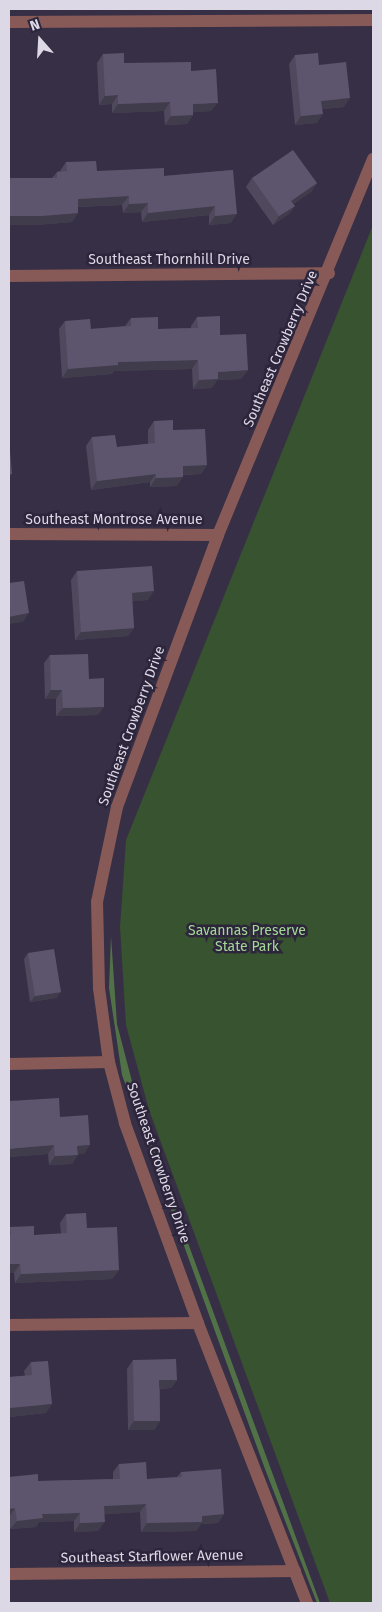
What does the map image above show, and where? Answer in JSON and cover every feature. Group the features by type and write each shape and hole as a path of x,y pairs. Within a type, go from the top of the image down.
{"street":[{"path":"9,22 373,20"},
{"name":"Southeast Crowberry Drive","path":"307,1603 198,1323 125,1123 109,1062 99,988 97,902 117,806 218,536 329,273 373,159"},
{"name":"Southeast Thornhill Drive","path":"9,276 329,273"},
{"name":"Southeast Montrose Avenue","path":"9,534 218,536"},
{"path":"9,1064 109,1062"},
{"path":"9,1325 198,1323"},
{"name":"Southeast Starflower Avenue","path":"9,1574 295,1571"}],"green space":[{"name":"Savannas Preserve State Park","path":"373,225 373,1603 330,1603 149,1110 126,1025 120,927 126,840"},
{"path":"111,936 117,1024 140,1112 320,1603 317,1603 265,1469 122,1075 109,988"}],"building":[{"path":"124,53 124,63 191,62 191,71 216,69 218,103 193,104 193,115 171,116 170,102 118,104 118,95 105,96 103,54"},
{"path":"318,53 319,65 346,62 350,98 321,101 323,114 301,116 295,55"},
{"path":"293,150 317,183 291,201 295,206 279,216 252,178"},
{"path":"96,161 97,171 164,168 164,176 233,170 237,214 215,216 215,206 148,213 148,203 129,204 129,196 78,199 78,213 9,216 9,178 57,178 57,172 67,171 66,162"},
{"path":"220,316 220,335 246,334 248,370 218,372 218,379 199,380 198,360 118,362 118,365 68,369 65,321 90,319 91,329 131,326 131,318 158,317 158,329 198,328 197,317"},
{"path":"173,420 173,430 205,429 207,465 183,466 183,477 156,478 156,474 97,481 92,437 115,435 117,447 155,443 154,421"},
{"path":"9,439 12,474 9,474"},
{"path":"152,566 154,591 132,593 134,628 81,632 77,571"},
{"path":"24,581 29,613 9,617 9,583"},
{"path":"88,654 89,679 104,678 104,707 63,708 62,690 51,690 50,655"},
{"path":"54,949 61,992 35,996 28,953"},
{"path":"59,1098 60,1117 88,1115 90,1145 77,1146 78,1155 55,1156 54,1145 9,1149 9,1101"},
{"path":"86,1213 87,1228 117,1227 119,1270 21,1274 20,1264 9,1264 10,1227 34,1226 34,1235 67,1233 66,1214"},
{"path":"176,1359 177,1380 159,1380 160,1421 134,1421 133,1360"},
{"path":"48,1361 52,1404 9,1408 9,1377 32,1375 31,1362"},
{"path":"146,1462 147,1479 182,1477 181,1472 221,1469 224,1514 202,1516 202,1522 147,1523 146,1504 104,1506 105,1522 80,1523 80,1513 42,1514 43,1518 17,1521 15,1508 9,1509 9,1477 38,1474 38,1481 120,1479 119,1464"}]}
